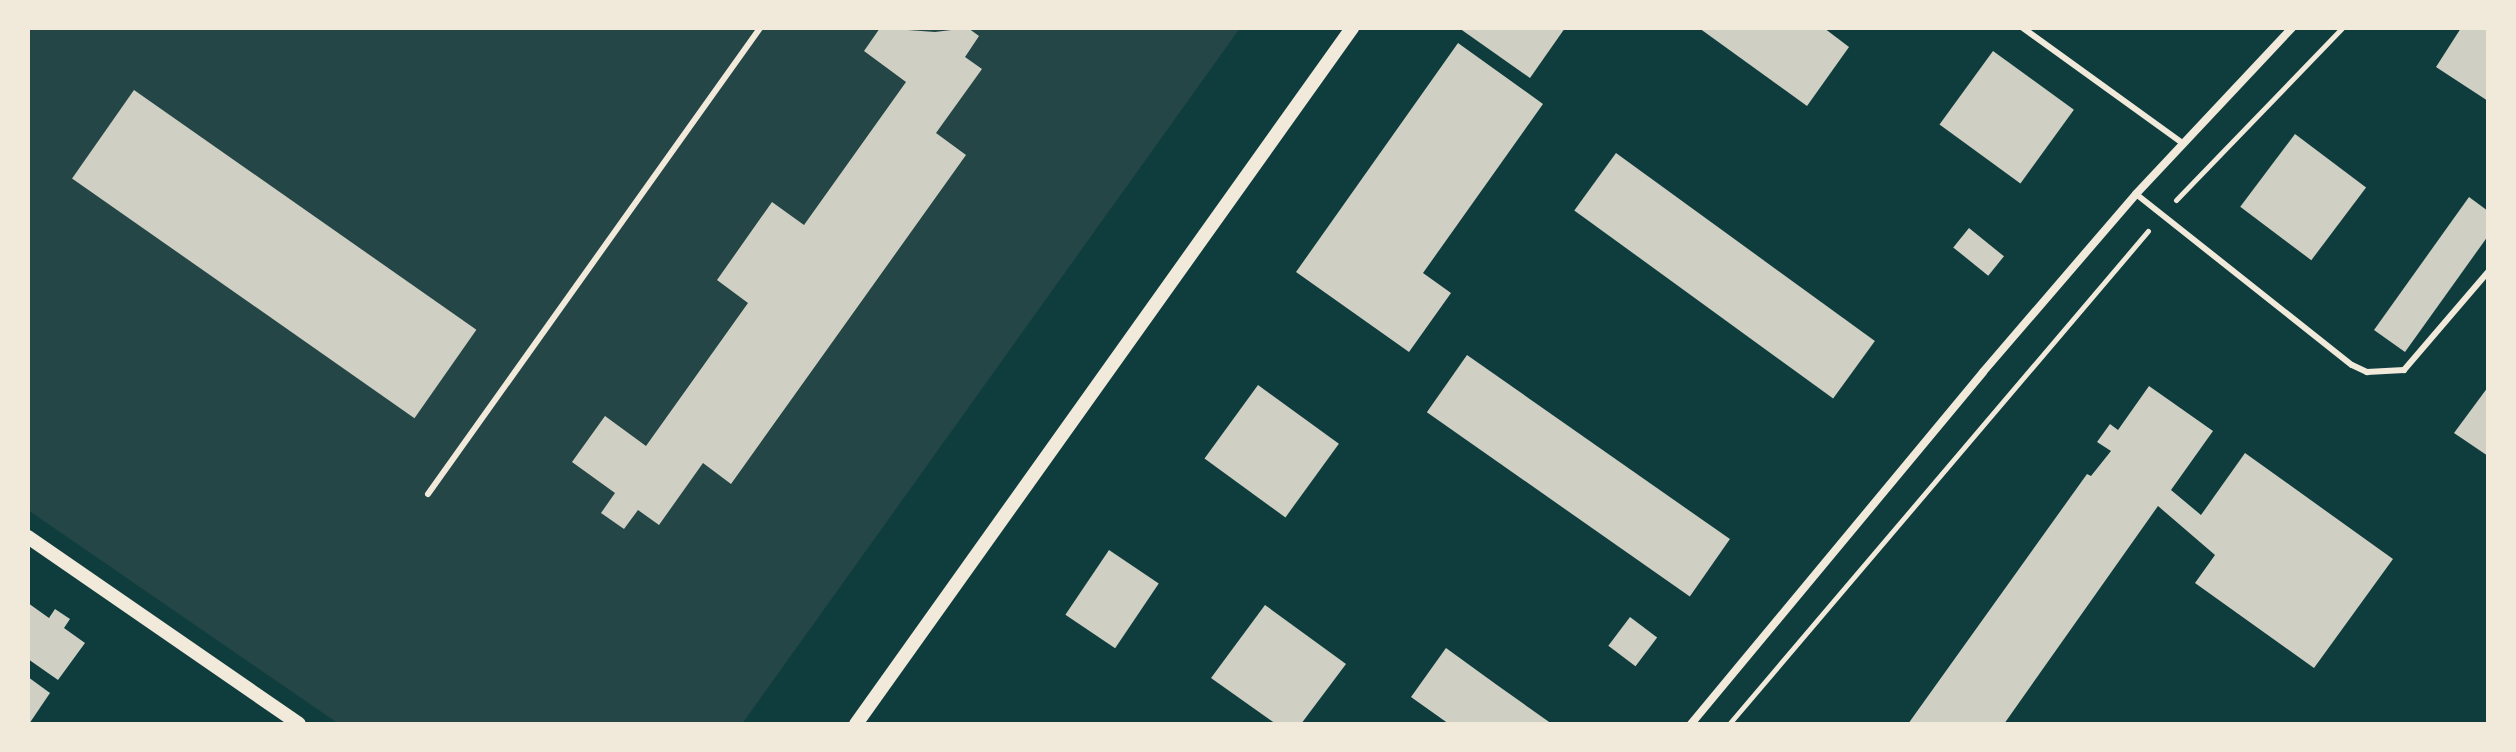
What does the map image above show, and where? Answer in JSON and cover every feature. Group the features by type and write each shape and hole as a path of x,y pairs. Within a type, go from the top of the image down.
{"street":[{"path":"856,724 1352,28"},
{"path":"1691,724 2136,194 2292,28"},
{"path":"28,537 299,724"}],"lane":[{"path":"428,494 760,28"},
{"path":"2023,28 2184,144"},
{"path":"2136,194 2352,365 2385,375 2404,370 2488,272"}],"path":[{"path":"1729,724 2162,214 2342,28"}],"shaded area":[{"path":"28,28 1240,28 742,724 339,724 28,510"}],"building":[{"path":"880,28 935,32 968,28 979,36 965,57 982,69 936,133 966,155 731,484 703,463 659,525 638,510 624,529 601,513 615,493 572,462 605,416 646,446 748,303 717,280 772,202 804,225 906,82 864,51"},
{"path":"1459,28 1565,28 1530,78"},
{"path":"1699,28 1824,28 1849,47 1807,106"},
{"path":"2461,28 2488,28 2488,101 2436,67"},
{"path":"1458,43 1543,104 1423,273 1451,293 1409,352 1296,272"},
{"path":"1993,51 2074,110 2020,183 1940,125"},
{"path":"134,90 476,330 414,418 72,178"},
{"path":"2295,134 2366,188 2311,260 2240,207"},
{"path":"1616,153 1875,341 1833,399 1574,210"},
{"path":"2469,197 2488,211 2488,236 2405,352 2374,330"},
{"path":"1969,228 2004,256 1988,276 1953,247"},
{"path":"1467,355 1730,539 1690,596 1427,412"},
{"path":"1258,385 1339,444 1285,517 1205,459"},
{"path":"2149,386 2213,431 2171,490 2201,515 2245,453 2393,559 2314,668 2195,583 2215,555 2158,506 2004,724 1908,724 2087,474 2091,476 2111,451 2097,442 2110,424 2118,430"},
{"path":"2488,387 2488,456 2454,433"},
{"path":"1109,550 1159,584 1115,648 1065,615"},
{"path":"28,603 49,618 55,609 70,619 64,628 85,643 58,680 28,659"},
{"path":"1265,605 1346,664 1301,724 1276,724 1211,678"},
{"path":"1630,617 1657,637 1635,666 1608,646"},
{"path":"1446,648 1552,724 1449,724 1411,697"},
{"path":"28,677 50,693 29,724 28,724"}]}
